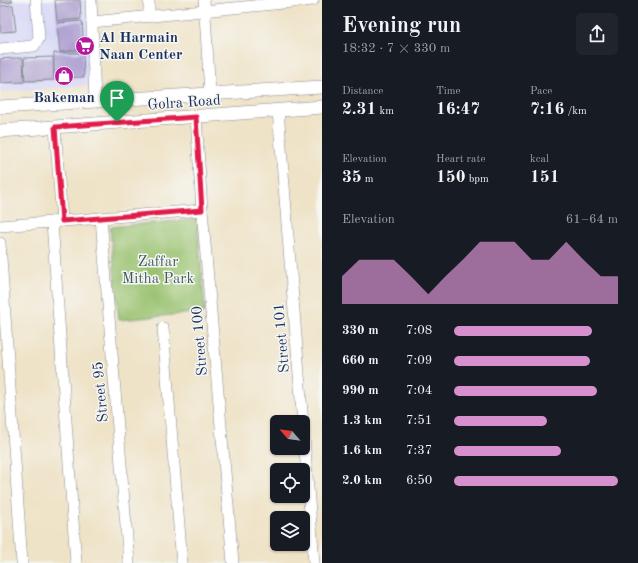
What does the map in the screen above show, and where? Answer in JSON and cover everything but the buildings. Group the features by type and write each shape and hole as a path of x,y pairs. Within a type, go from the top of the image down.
{"main road":[{"path":"0,107 322,87"},
{"path":"116,99 117,122"},
{"name":"Golra Road","path":"0,131 322,107"}],"street":[{"path":"0,49 34,46 39,38 36,0"},
{"path":"91,0 95,101"},
{"path":"149,0 149,16"},
{"path":"92,22 149,16 205,5 313,0"},
{"path":"205,5 210,93"},
{"name":"Street 101","path":"278,110 314,563"},
{"name":"Street 100","path":"196,117 202,210 234,563"},
{"path":"55,127 57,221 76,563"},
{"path":"0,226 202,210"},
{"name":"Street 95","path":"101,218 129,563"},
{"path":"0,243 22,563"},
{"path":"163,328 182,563"}],"shaded area":[{"path":"0,0 87,0 94,85 0,92"}],"green space":[{"name":"Zaffar Mitha Park","path":"197,219 205,312 119,320 110,227"}],"place":[{"name":"Al Harmain Naan Center","path":"85,46"},
{"name":"Bakeman","path":"64,76"}],"route":[{"path":"196,117 202,210 62,221 55,127 117,122 196,117"}]}
